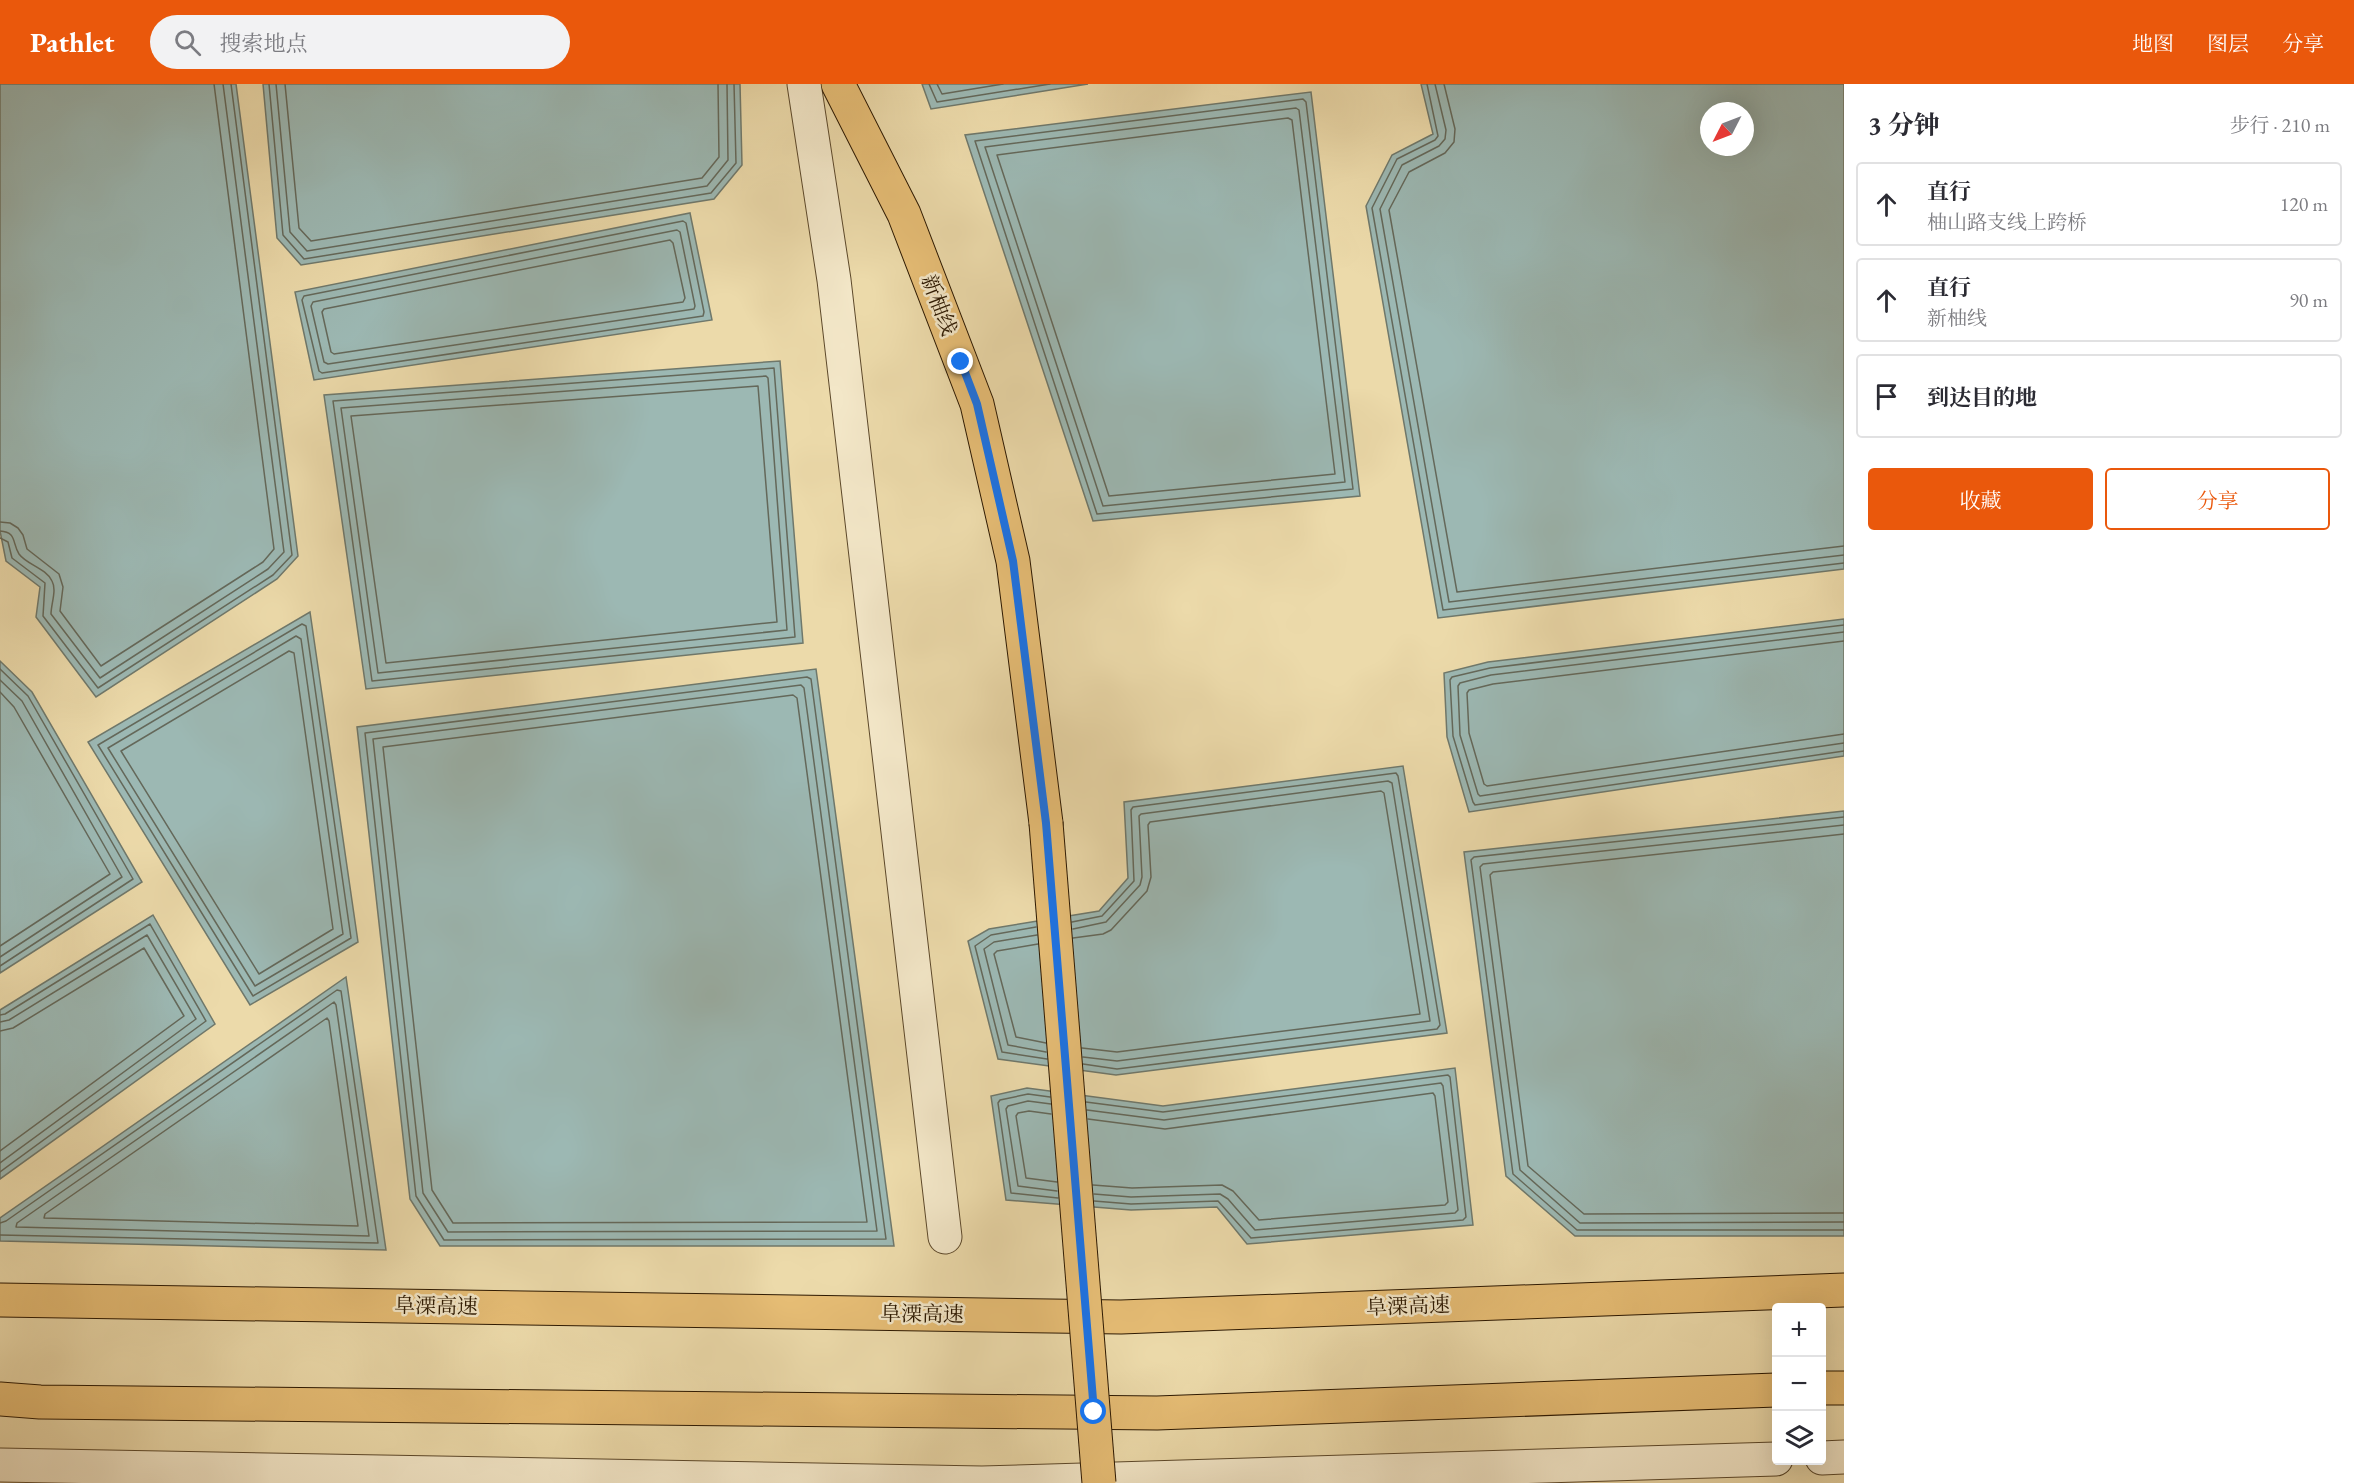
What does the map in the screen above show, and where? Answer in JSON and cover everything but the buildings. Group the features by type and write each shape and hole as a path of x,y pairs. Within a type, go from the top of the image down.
{"main road":[{"name":"新柚线","path":"838,84 904,214 977,404 1013,561 1046,823 1099,1483"},
{"name":"阜溧高速","path":"0,1300 1121,1317 1844,1290"},
{"path":"1826,1388 1844,1388"},
{"path":"0,1399 88,1403 1157,1413 1772,1390"}],"street":[{"path":"804,84 834,280 945,1237"},
{"path":"1826,1458 1844,1457"},
{"path":"0,1465 982,1483 1772,1459"}],"water":[{"path":"0,84 236,84 298,556 277,579 96,697 36,617 40,587 6,561 0,531"},
{"path":"263,84 740,84 742,165 714,199 301,265 277,238"},
{"path":"922,84 1088,84 931,109"},
{"path":"1421,84 1844,84 1844,569 1438,618 1366,206 1392,155 1433,134"},
{"path":"1311,92 1360,496 1093,521 965,135"},
{"path":"690,213 712,320 314,380 295,292"},
{"path":"780,361 803,643 366,689 324,395"},
{"path":"310,612 358,942 250,1005 88,742"},
{"path":"1844,619 1844,756 1469,812 1447,737 1444,673 1488,662"},
{"path":"0,661 32,692 142,882 0,973"},
{"path":"816,669 894,1246 440,1246 410,1199 357,727"},
{"path":"1403,766 1447,1033 1116,1075 998,1059 968,941 989,929 1099,911 1128,878 1124,802"},
{"path":"1844,811 1844,1236 1575,1236 1506,1176 1464,852"},
{"path":"153,915 215,1024 0,1179 0,1010"},
{"path":"346,977 386,1250 0,1241 0,1218"},
{"path":"1455,1068 1473,1225 1247,1244 1217,1207 1131,1210 1006,1200 991,1096 1027,1088 1163,1106"}],"route":[{"path":"961,362 977,404 1013,561 1046,823 1094,1412"}]}
